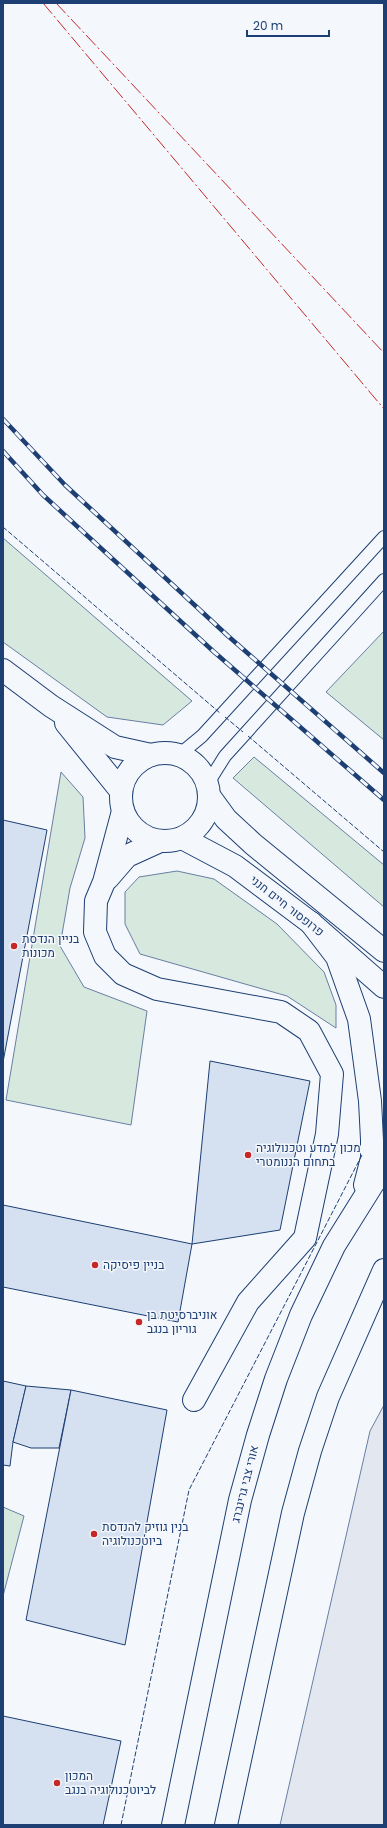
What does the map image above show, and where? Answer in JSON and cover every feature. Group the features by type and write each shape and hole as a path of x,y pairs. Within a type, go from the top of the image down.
{"street":[{"path":"3,670 51,706 115,747 151,755"},
{"path":"51,706 122,801 129,822 138,831 148,837 171,841 182,838 193,831 202,822 208,810 209,790"},
{"path":"194,1400 248,1302 305,1238 327,1134 332,1074 309,1031 281,1012 157,989 123,974 105,956 95,932 96,901 104,882 122,801 124,779 131,768 140,760 151,755 165,752 179,755 192,761 202,770 209,790 226,819 253,844 384,951"},
{"name":"פרופסור חיים חנני","path":"182,838 236,866 311,923 384,987"},
{"path":"104,882 127,856 160,840"},
{"path":"311,923 337,957 359,1019 370,1101 372,1140 372,1158 359,1206"},
{"name":"אורי צבי גרינברג","path":"173,1825 240,1500 258,1435 276,1379 301,1315 334,1246 384,1166"},
{"path":"226,1825 292,1513 328,1397 384,1270"}],"lane":[{"path":"179,755 202,736 384,537"},
{"path":"209,790 225,756 384,580"}],"shaded area":[{"path":"3,538 192,701 163,725 107,717 3,642"},
{"path":"384,631 384,740 326,692"},
{"path":"254,757 384,865 384,907 233,778"},
{"path":"61,772 83,797 85,838 70,888 60,946 84,987 147,1011 131,1125 6,1100"},
{"path":"177,871 214,879 277,924 324,972 336,1005 336,1028 287,996 140,954 125,924 125,892 139,877"},
{"path":"384,1405 384,1825 280,1825 370,1431"},
{"path":"3,1507 24,1516 3,1596"}],"building":[{"name":"בניין הנדסת מכונות","path":"3,820 47,830 3,1062"},
{"name":"מכון למדע וטכנולוגיה בתחום הננומטרי","path":"210,1061 310,1081 280,1230 192,1244"},
{"name":"בניין פיסיקה","path":"3,1205 192,1244 178,1322 3,1287"},
{"path":"3,1381 26,1386 13,1442 10,1466 3,1465"},
{"path":"26,1386 71,1390 59,1448 31,1448 13,1442"},
{"name":"בנין גוזיק להנדסת ביוטכנולוגיה","path":"71,1390 167,1410 125,1645 26,1620"},
{"name":"המכון לביוטכנולוגיה בנגב","path":"3,1716 121,1741 103,1825 3,1825"}],"railway":[{"path":"3,419 65,485 228,636 384,773"},
{"path":"3,451 43,495 213,651 384,800"}],"fence":[{"path":"3,527 220,713"},
{"path":"225,717 243,732"},
{"path":"248,736 384,852"},
{"path":"121,1825 189,1490 362,1155"}],"power":[{"path":"43,3 384,409"},
{"path":"56,3 384,353"}],"place":[{"name":"בניין הנדסת מכונות","path":"14,946"},
{"name":"מכון למדע וטכנולוגיה בתחום הננומטרי","path":"248,1155"},
{"name":"בניין פיסיקה","path":"95,1265"},
{"name":"אוניברסיטת בן גוריון בנגב","path":"139,1322"},
{"name":"בנין גוזיק להנדסת ביוטכנולוגיה","path":"94,1534"},
{"name":"המכון לביוטכנולוגיה בנגב","path":"57,1783"}]}
